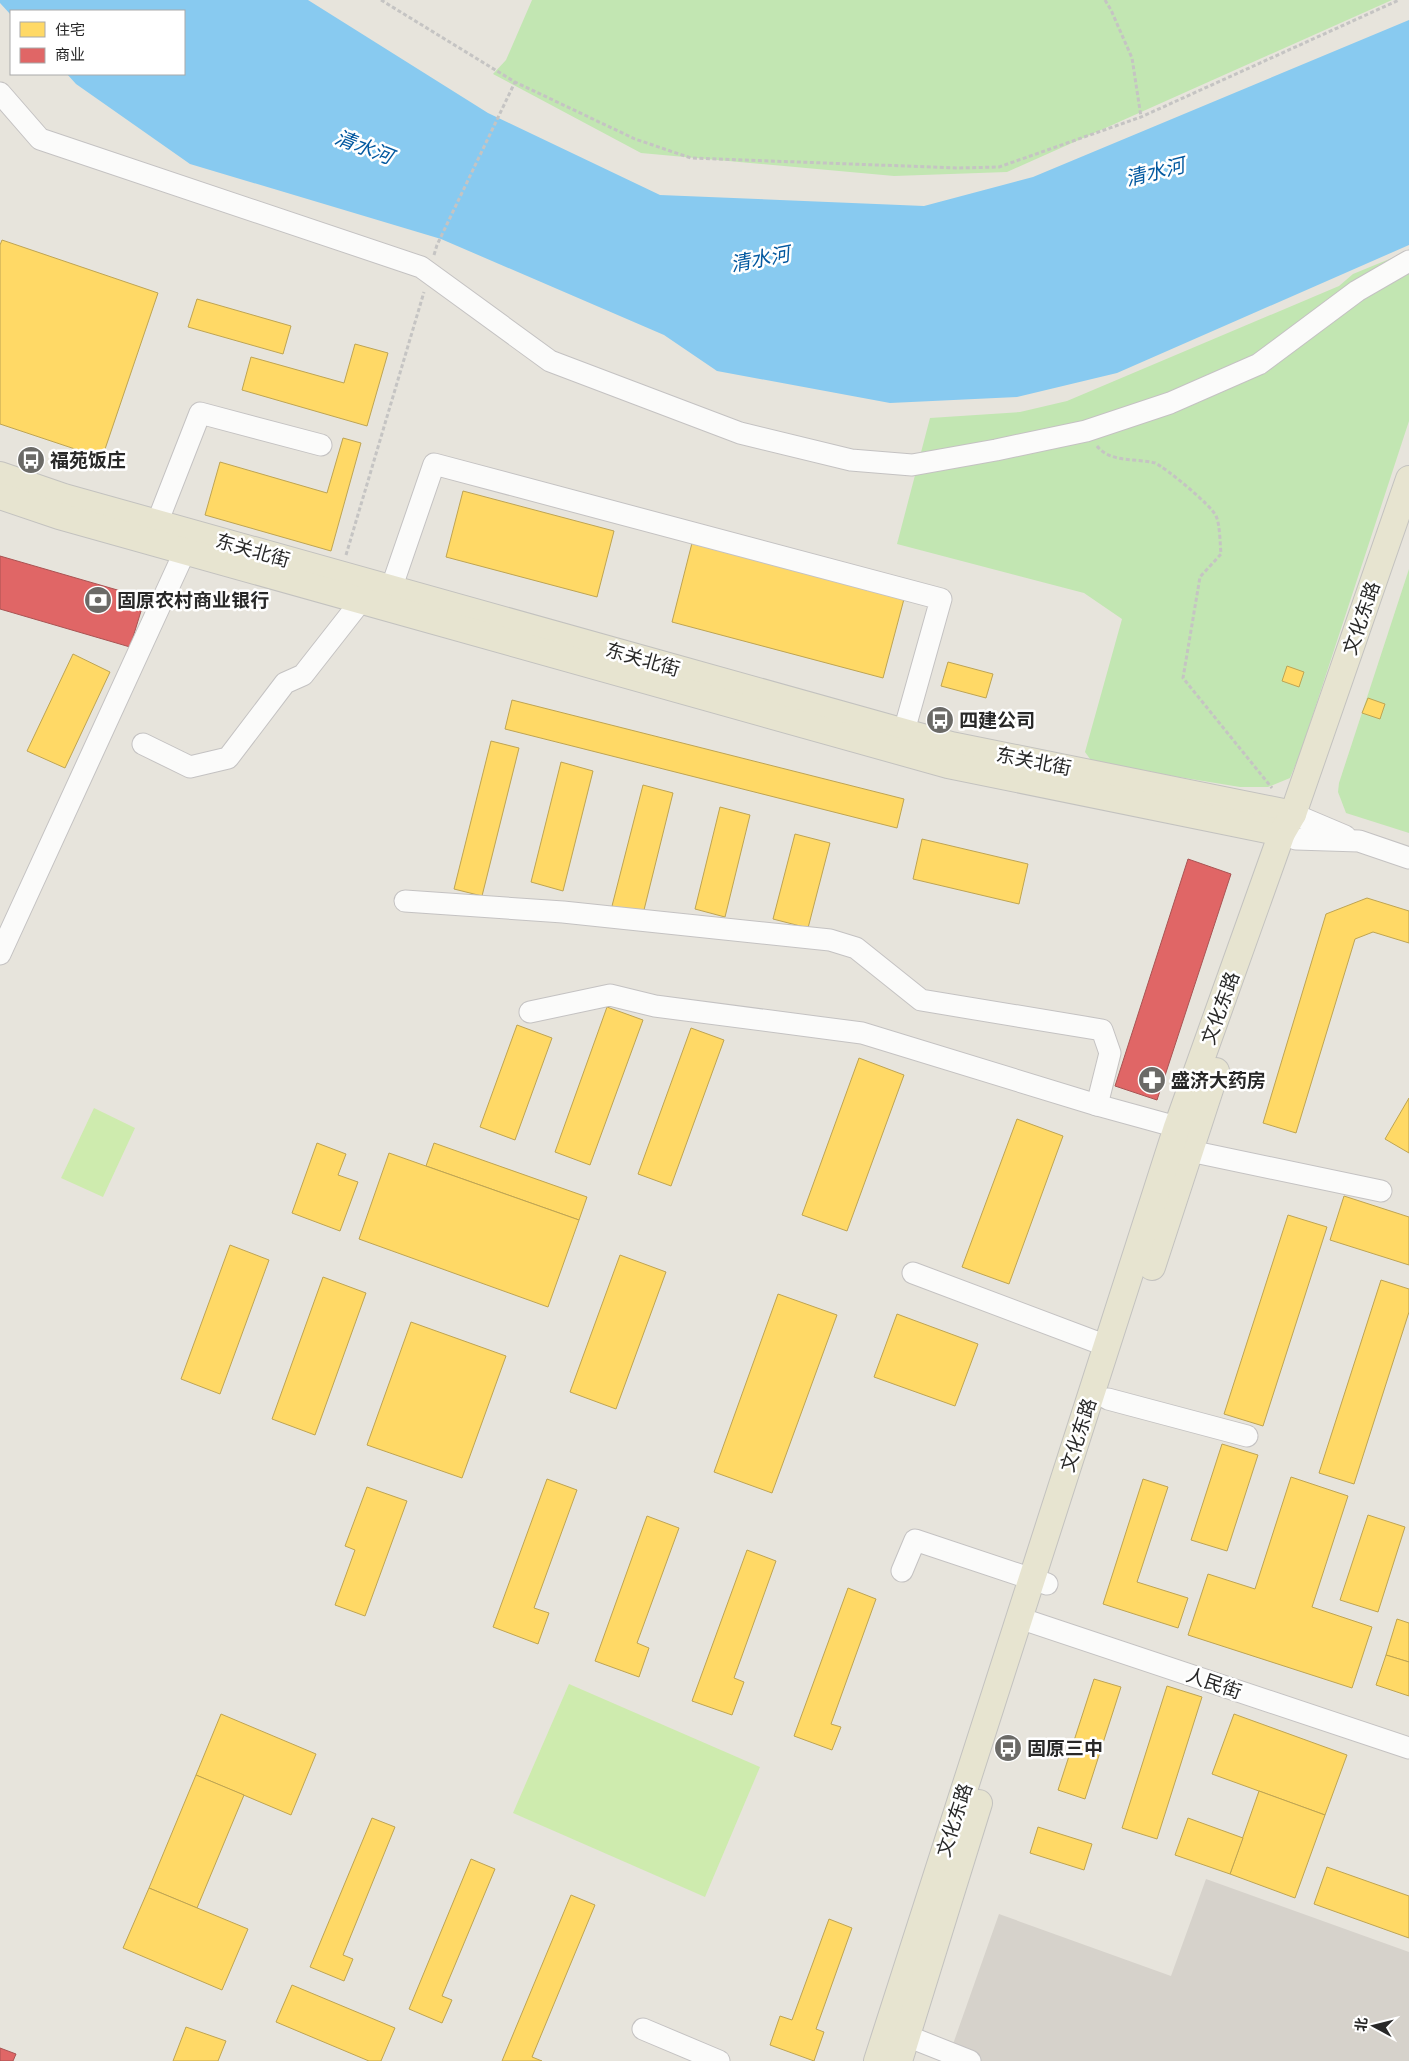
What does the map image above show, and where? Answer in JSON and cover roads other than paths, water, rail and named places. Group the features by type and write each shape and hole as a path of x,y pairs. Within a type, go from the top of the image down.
{"main road":[{"name":"东关北街","path":"0,475 64,497 951,745 1290,829"},
{"name":"文化东路","path":"877,2061 1027,1620 1107,1346 1178,1128 1290,829 1408,484"},
{"name":"东关北街","path":"0,496 58,516 948,765 1290,829"},
{"name":"文化东路","path":"1039,1582 1108,1399 1276,889 1290,829"},
{"name":"文化东路","path":"899,2061 1027,1620"}],"street":[{"path":"0,93 40,139 420,267 550,361 740,434 851,460 912,465 1086,431 1170,403 1259,364 1357,291 1409,261"},
{"path":"157,523 200,413 321,446"},
{"path":"391,588 434,464 941,599 904,731"},
{"path":"0,954 185,551"},
{"path":"143,744 190,768 228,758 285,683 303,675 360,601"},
{"path":"1290,829 1359,842 1409,858"},
{"path":"406,901 563,912 830,940 856,948 921,1000 1102,1030 1110,1053 1097,1105"},
{"path":"530,1012 610,995 655,1006 862,1033 1178,1128"},
{"path":"1190,1151 1381,1191"},
{"path":"913,1273 1107,1346"},
{"path":"1108,1399 1248,1436"},
{"path":"902,1572 914,1540 1039,1582"},
{"name":"人民街","path":"1027,1620 1409,1748"},
{"path":"643,2029 719,2061"},
{"path":"907,2036 970,2061"}],"water":[{"name":"清水河","path":"0,0 308,0 488,113 660,195 924,206 1033,177 1409,20 1409,245 1117,373 1017,397 890,403 717,371 664,335 441,239 190,164 76,84 68,75 185,75 185,10 10,10 10,14 0,3"}],"place":[{"name":"福苑饭庄","path":"31,460"},
{"name":"固原农村商业银行","path":"98,600"},
{"name":"四建公司","path":"940,720"},
{"name":"盛济大药房","path":"1152,1080"},
{"name":"固原三中","path":"1008,1748"}]}
